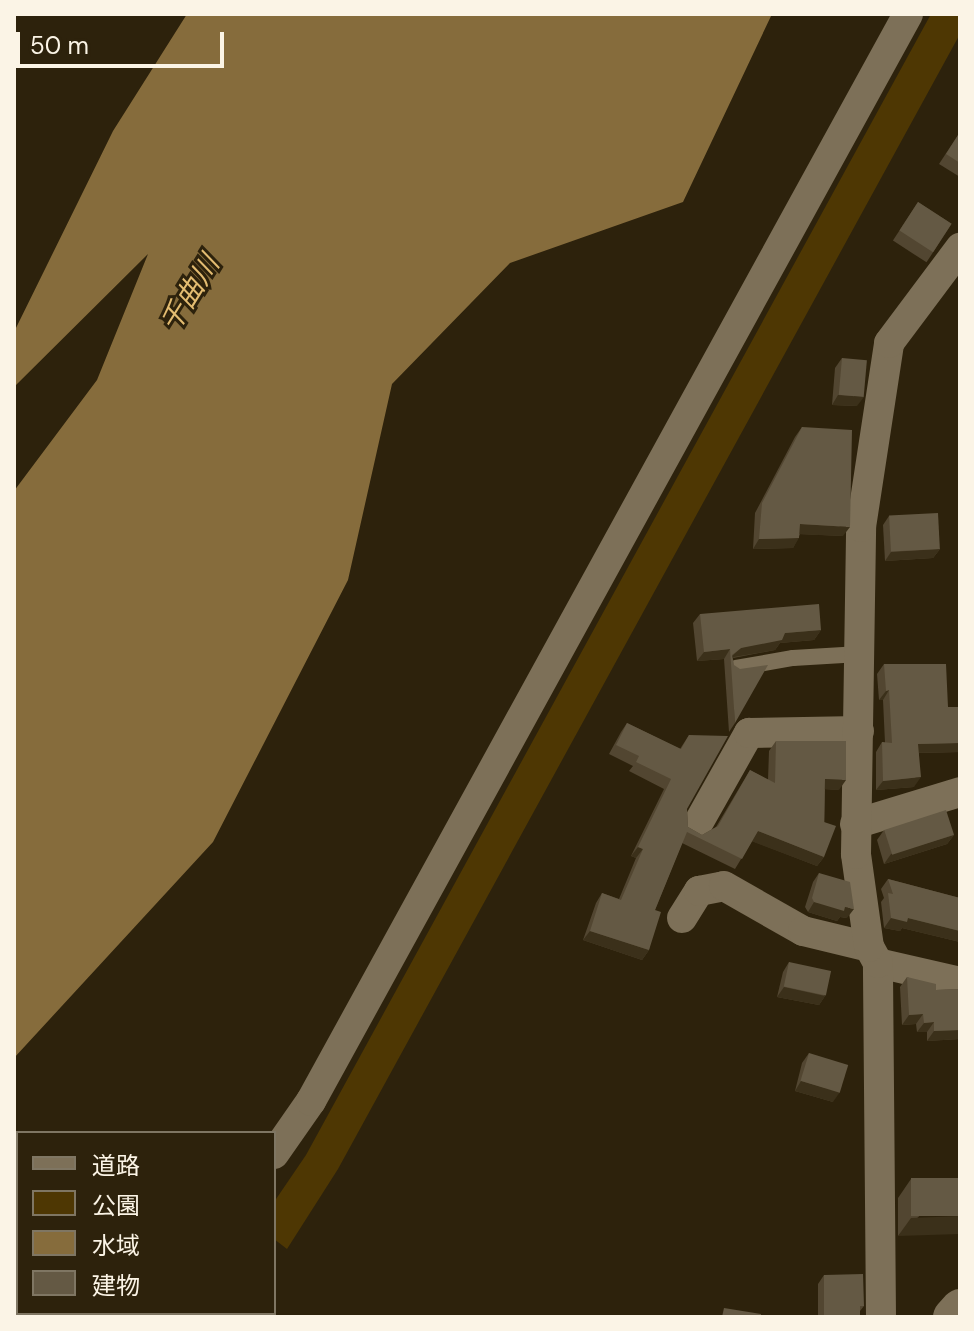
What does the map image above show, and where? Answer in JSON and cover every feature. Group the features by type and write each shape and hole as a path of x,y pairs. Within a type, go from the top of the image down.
{"street":[{"path":"276,1151 319,1087 908,14"},
{"path":"881,1317 874,955 860,902 855,824 861,527 880,419 889,343 960,248"},
{"path":"696,827 749,733 859,731"},
{"path":"855,824 960,792"},
{"path":"682,918 699,891 724,886 803,931 960,982"},
{"path":"952,1317 960,1308"}],"lane":[{"path":"736,668 793,658 860,654"}],"green space":[{"path":"931,14 960,14 960,34 338,1169 287,1249 276,1241 276,1199 306,1155"}],"water":[{"name":"千曲川","path":"187,14 772,14 683,202 510,263 392,384 348,580 213,842 14,1058 14,491 97,380 148,254 14,387 14,332 113,131"}],"building":[{"path":"960,132 960,163 946,154"},
{"path":"918,202 952,224 933,252 899,231"},
{"path":"842,358 867,360 864,397 839,395"},
{"path":"802,427 852,430 850,527 800,524 799,538 759,539 762,503"},
{"path":"938,513 940,549 891,552 889,516"},
{"path":"819,604 821,630 785,633 782,640 741,648 732,655 734,665 740,669 768,665 735,723 730,649 704,652 700,614"},
{"path":"884,664 946,664 948,707 960,707 960,743 918,744 921,777 883,781 882,742 892,743"},
{"path":"627,723 681,749 689,735 728,736 687,809 688,827 702,835 718,826 750,770 775,783 776,741 846,741 846,780 825,779 824,822 836,826 824,857 758,831 742,859 687,832 655,910 661,912 649,950 590,931 602,893 621,900 643,849 638,847 671,779 636,762 639,756 616,745"},
{"path":"946,810 954,835 892,855 884,830"},
{"path":"819,873 850,882 854,909 845,907 844,911 814,902 812,898"},
{"path":"888,879 960,898 960,931 908,918 907,922 891,918 888,893 893,894"},
{"path":"789,962 831,971 826,995 784,986"},
{"path":"907,977 936,984 936,990 960,989 960,1030 934,1031 934,1022 924,1023 923,1014 909,1015"},
{"path":"809,1053 848,1065 840,1093 801,1081"},
{"path":"911,1178 960,1178 960,1216 911,1216"},
{"path":"863,1274 864,1306 860,1306 860,1317 824,1317 824,1275"},
{"path":"724,1308 761,1314 761,1317 722,1317"}]}
